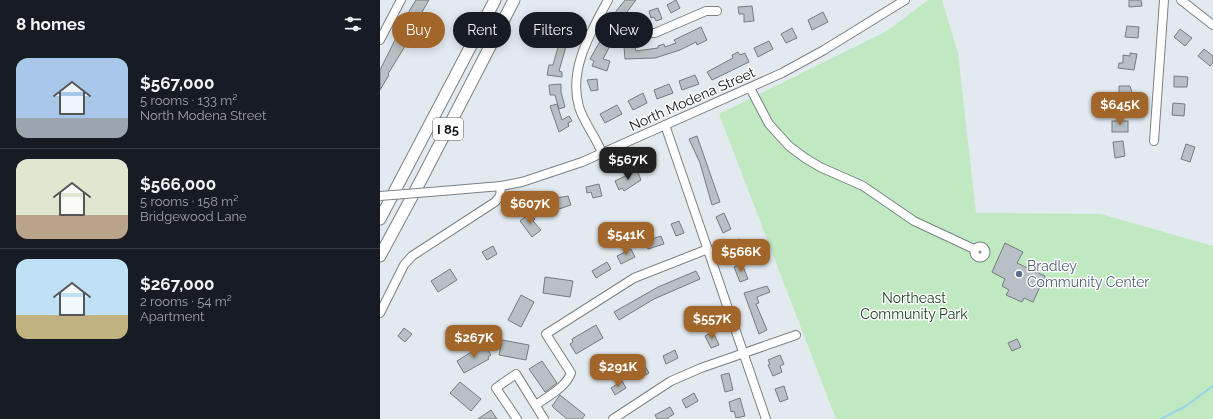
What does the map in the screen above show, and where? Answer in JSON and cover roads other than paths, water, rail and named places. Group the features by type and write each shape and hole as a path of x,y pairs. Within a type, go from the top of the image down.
{"highway":[{"name":"I 85","path":"380,219 495,0"},
{"name":"I 85","path":"380,256 422,180 514,0"}],"street":[{"path":"380,40 401,0"},
{"path":"602,12 608,0"},
{"name":"North Modena Street","path":"380,196 501,186 539,178 602,154 750,88 824,50 905,0"},
{"path":"1154,141 1164,0"},
{"path":"1180,0 1213,25"},
{"path":"653,33 706,11 717,11"},
{"path":"595,26 576,71 576,87 579,106 602,154"},
{"path":"750,88 769,124 789,146 804,158 832,173 863,186 914,221 974,249"},
{"path":"665,125 766,419"},
{"path":"380,313 404,265 412,256 494,202 500,196 501,186"},
{"path":"536,405 565,382 571,373 546,334 634,278 708,249"},
{"path":"613,419 671,381 701,368 796,335"},
{"path":"517,419 496,388 516,374 544,419"}],"waterway":[{"path":"1161,419 1186,406 1213,386"}],"place":[{"name":"Bradley Community Center","path":"1019,274"}],"park label":[{"name":"Northeast Community Park","path":"914,306"}]}
